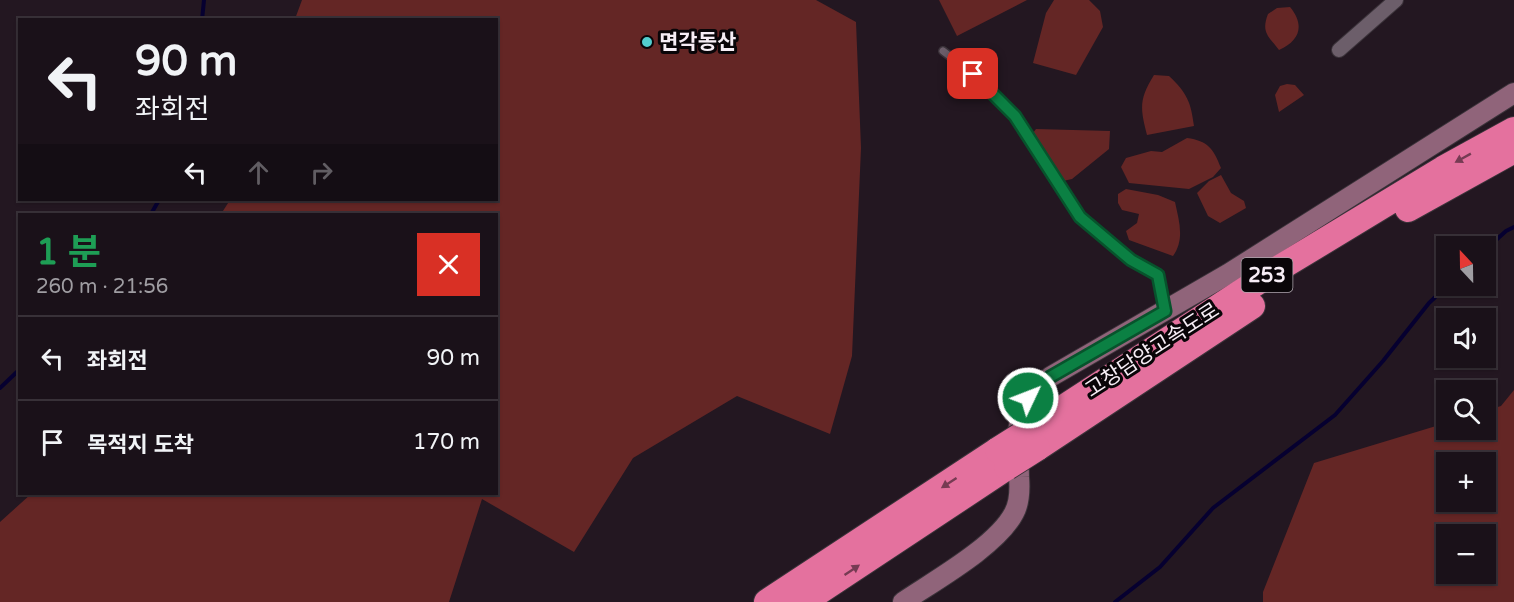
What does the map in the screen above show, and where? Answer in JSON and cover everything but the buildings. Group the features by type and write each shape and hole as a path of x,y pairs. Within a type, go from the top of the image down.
{"highway":[{"name":"고창담양고속도로","path":"1032,440 1268,274 1443,169 1514,130"},
{"name":"고창담양고속도로","path":"768,602 1416,205 1514,150"},
{"name":"고창담양고속도로","path":"804,602 1002,459"}],"street":[{"path":"1339,50 1396,0"},
{"path":"903,602 979,550 1006,525 1015,512 1020,488 1018,426 1020,414 1035,389 1050,377 1228,274 1514,93"}],"lane":[{"path":"943,51 973,74 1015,116 1080,217 1131,260 1158,275 1165,311"}],"shaded area":[{"path":"302,0 816,0 856,22 861,148 852,356 830,434 737,396 633,458 574,552 482,499 449,602 0,602 0,522 30,495 498,495 498,213 222,213 229,201 498,201 498,18 295,18"},
{"path":"939,0 1027,0 957,36"},
{"path":"1054,0 1089,0 1100,11 1103,27 1076,75 1033,63 1046,13"},
{"path":"1290,7 1298,20 1298,32 1292,42 1279,50 1267,34 1266,20 1268,14 1277,8"},
{"path":"1154,75 1169,76 1180,88 1190,104 1194,126 1147,135 1142,104"},
{"path":"1295,85 1304,95 1279,112 1275,95 1280,86"},
{"path":"1036,129 1110,131 1109,149 1072,179 1063,181 1033,133"},
{"path":"1187,138 1205,144 1215,155 1221,168 1213,177 1189,189 1129,183 1121,167 1126,158 1151,151 1162,152"},
{"path":"1221,175 1231,193 1244,201 1246,208 1220,223 1208,216 1197,193 1209,181"},
{"path":"1126,189 1158,195 1175,202 1180,236 1173,256 1129,240 1126,231 1137,223 1139,214 1122,210 1118,203 1118,194"},
{"path":"1514,390 1514,602 1263,602 1263,592 1314,463 1436,426 1436,440 1496,440 1496,408 1501,406"}],"waterway":[{"path":"202,18 204,0"},
{"path":"152,213 158,201"},
{"path":"1496,240 1514,227"},
{"path":"1115,602 1160,567 1213,508 1335,415 1436,296"},
{"path":"0,388 18,371"}],"place":[{"name":"면각동산","path":"647,42"}],"route":[{"path":"973,74 1015,116 1080,217 1131,260 1158,275 1165,311 1050,377 1028,398"}]}
